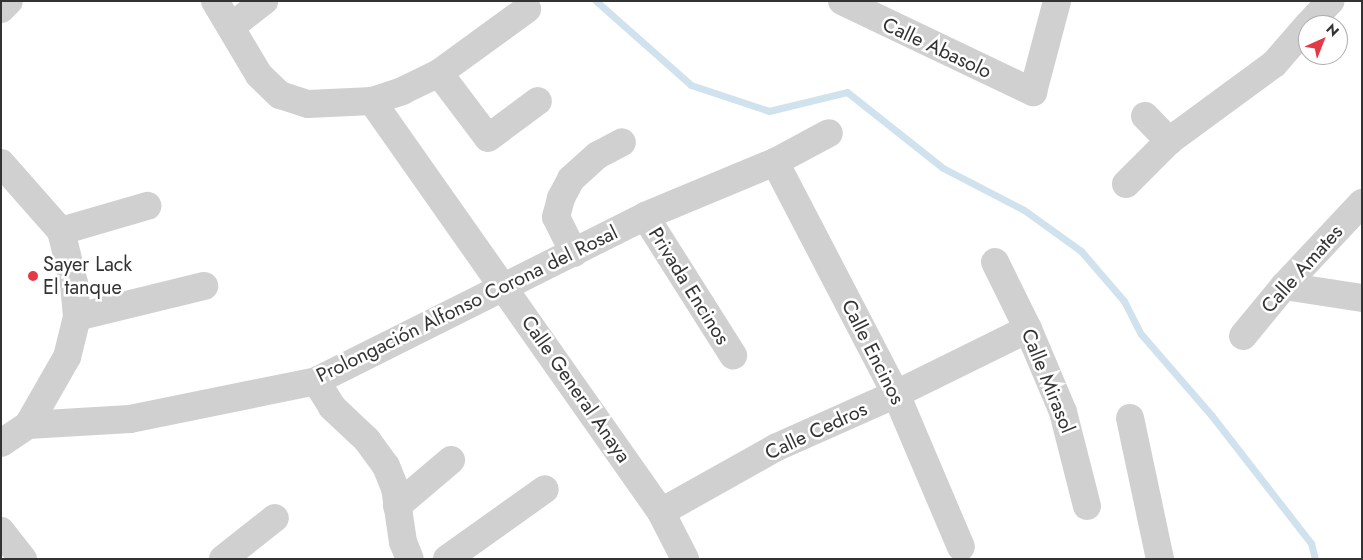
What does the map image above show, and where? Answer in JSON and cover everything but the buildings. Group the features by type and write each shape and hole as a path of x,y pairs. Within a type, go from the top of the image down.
{"street":[{"path":"1,9 9,1"},
{"path":"215,1 232,26 246,57 280,95 308,104 372,101 438,73 528,9"},
{"path":"232,26 264,1"},
{"name":"Calle Abasolo","path":"842,1 1033,92 1057,1"},
{"path":"1317,15 1330,1"},
{"path":"1126,184 1169,141 1274,64 1298,36"},
{"path":"438,73 488,138 538,102"},
{"name":"Calle General Anaya","path":"372,101 505,286 661,512 685,559"},
{"path":"1145,116 1169,141"},
{"name":"Prolongación Alfonso Corona del Rosal","path":"28,425 130,419 316,381 645,216 774,162 829,133"},
{"path":"574,253 556,217 560,198 571,179 598,155 622,142"},
{"name":"Calle Encinos","path":"774,162 896,394 961,546"},
{"path":"1,164 65,230 77,317 67,357 28,425 1,443"},
{"name":"Calle Amates","path":"1243,336 1284,286 1362,203"},
{"path":"65,230 147,206"},
{"name":"Privada Encinos","path":"645,216 733,355"},
{"name":"Calle Mirasol","path":"995,262 1028,329 1063,412 1087,506"},
{"path":"77,317 204,286"},
{"path":"1284,286 1362,298"},
{"name":"Calle Cedros","path":"661,512 777,447 896,394 1028,329"},
{"path":"316,381 332,407 367,440 386,466 394,488 410,559"},
{"path":"1130,418 1160,559"},
{"path":"397,506 451,460"},
{"path":"447,559 545,489"},
{"path":"222,559 275,518"},
{"path":"1,531 23,559"}],"waterway":[{"path":"596,1 691,85 769,111 847,92 943,168 1024,210 1081,251 1124,301 1141,334 1212,416 1311,543 1315,559"}],"place":[{"name":"Sayer Lack El tanque","path":"33,276"}]}
